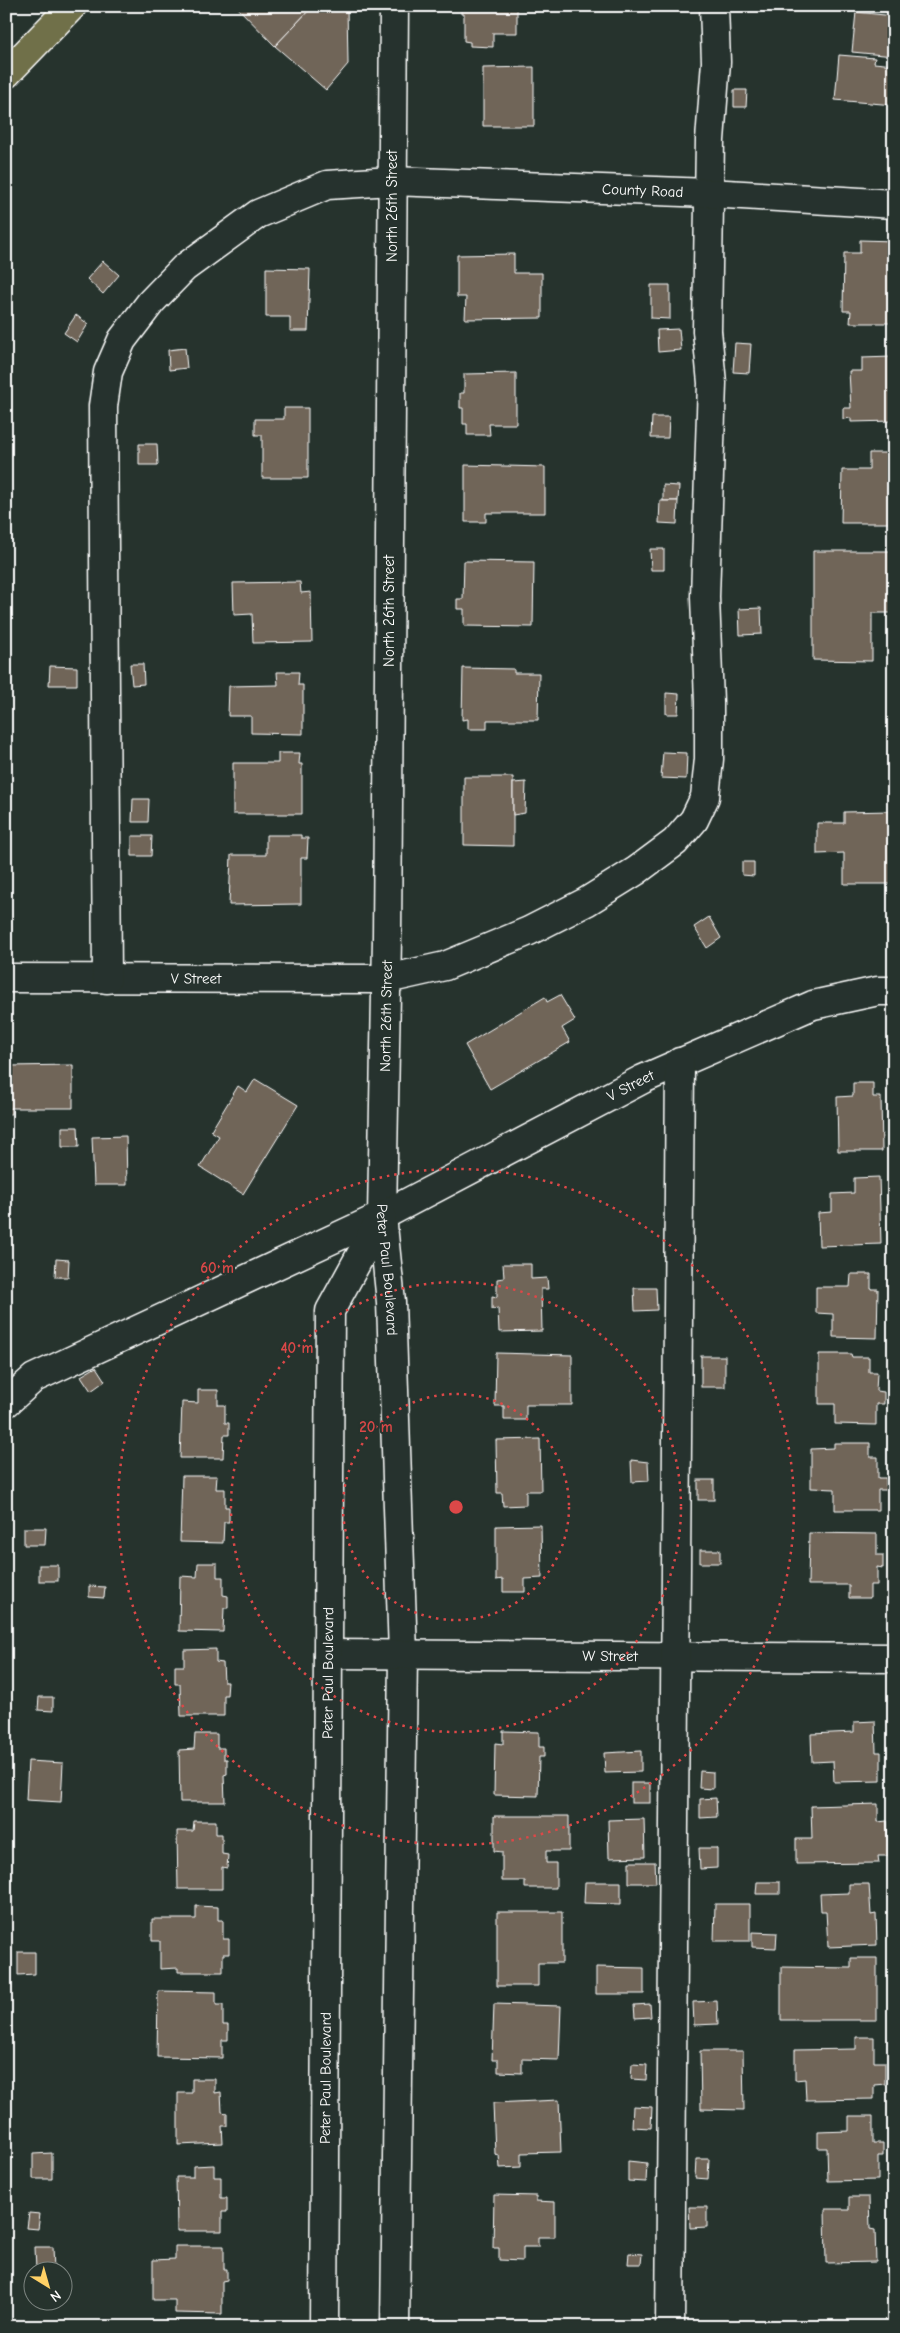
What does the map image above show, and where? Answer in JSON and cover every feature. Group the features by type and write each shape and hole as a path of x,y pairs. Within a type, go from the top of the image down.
{"main road":[{"path":"6,74 72,6"}],"street":[{"name":"North 26th Street","path":"382,1216 387,979 394,6"},
{"name":"V Street","path":"6,978 387,979 445,966 529,931 586,902 675,842 694,820 705,797 709,759 705,597 712,383 707,331 710,140 716,62 714,6"},
{"name":"County Road","path":"107,979 103,406 108,372 122,340 151,302 184,268 258,214 326,186 392,182 709,193 894,204"},
{"name":"V Street","path":"6,1403 34,1378 382,1216 643,1079 813,1006 878,991 894,991"},
{"path":"670,2327 680,1062"},
{"name":"Peter Paul Boulevard","path":"324,2327 330,1310 382,1216"},
{"name":"Peter Paul Boulevard","path":"382,1216 391,1302 403,1654 395,2327"},
{"name":"W Street","path":"328,1654 894,1658"}],"building":[{"path":"236,6 313,6 275,46"},
{"path":"313,6 347,6 348,64 326,90 275,46"},
{"path":"461,6 517,6 517,33 493,33 493,47 470,46 470,42 464,41 464,14 461,14"},
{"path":"856,12 894,16 894,56 852,52"},
{"path":"839,55 875,58 874,63 894,65 894,105 835,100"},
{"path":"534,67 534,126 483,126 483,68"},
{"path":"734,90 747,90 746,107 734,107"},
{"path":"860,240 894,241 894,323 850,323 851,311 843,311 844,253 860,253"},
{"path":"514,254 514,273 542,273 542,318 465,319 466,297 457,297 457,255"},
{"path":"103,261 119,275 103,294 87,279"},
{"path":"266,268 310,269 308,331 290,331 290,317 266,317"},
{"path":"651,285 670,285 670,319 651,318"},
{"path":"76,315 88,324 77,342 64,333"},
{"path":"679,329 681,350 658,352 657,330"},
{"path":"735,343 751,344 749,373 733,372"},
{"path":"185,348 187,368 169,370 168,350"},
{"path":"892,357 894,421 851,422 851,418 843,419 843,408 851,408 849,371 862,371 862,358"},
{"path":"516,373 516,424 489,424 490,435 467,435 467,424 463,424 463,408 460,408 460,393 464,393 464,374"},
{"path":"284,408 308,408 308,478 262,478 262,435 255,435 255,419 284,419"},
{"path":"652,417 669,417 668,438 651,438"},
{"path":"139,444 157,444 158,465 139,465"},
{"path":"869,453 890,453 889,479 894,479 894,504 891,503 891,523 841,523 842,470 869,470"},
{"path":"465,465 545,467 545,513 486,513 486,522 465,522"},
{"path":"663,485 679,486 678,501 663,501"},
{"path":"660,501 678,501 677,524 659,523"},
{"path":"650,549 664,549 664,570 651,570"},
{"path":"813,551 894,551 894,613 872,613 872,661 813,660"},
{"path":"464,561 534,562 533,627 464,626 464,609 457,609 457,599 463,599"},
{"path":"300,582 301,593 311,592 312,642 253,643 252,614 234,615 233,583"},
{"path":"761,608 762,634 740,635 739,609"},
{"path":"130,664 143,664 144,684 132,685"},
{"path":"50,666 77,667 77,685 49,685"},
{"path":"463,668 514,669 514,673 539,673 538,720 487,720 487,729 468,729 468,719 462,720"},
{"path":"277,672 299,672 298,685 303,685 303,734 251,733 251,716 228,716 229,686 278,685"},
{"path":"666,693 679,694 678,714 666,714"},
{"path":"663,752 687,753 686,779 661,778"},
{"path":"278,753 300,753 299,764 302,764 302,814 233,814 233,763 278,763"},
{"path":"464,777 513,777 513,846 464,845"},
{"path":"526,782 525,813 513,815 513,783"},
{"path":"133,799 149,799 148,822 132,822"},
{"path":"891,811 893,884 844,884 844,853 817,854 817,823 844,823 844,812"},
{"path":"266,835 301,835 301,838 308,838 307,858 301,858 301,904 229,905 231,855 266,855"},
{"path":"132,836 152,836 151,856 132,856"},
{"path":"742,862 754,862 754,876 742,875"},
{"path":"709,917 721,938 707,948 694,927"},
{"path":"560,995 575,1020 562,1028 570,1042 490,1089 465,1045 545,997 547,1002"},
{"path":"6,1048 9,1048 10,1066 73,1065 73,1108 11,1108 11,1114 6,1114"},
{"path":"255,1079 298,1105 243,1194 200,1167 219,1136 211,1131 238,1086 247,1092"},
{"path":"853,1083 873,1083 873,1097 881,1097 882,1151 838,1151 837,1097 853,1096"},
{"path":"62,1127 78,1127 79,1147 62,1147"},
{"path":"126,1136 127,1185 94,1185 92,1137"},
{"path":"879,1177 881,1244 819,1246 818,1213 832,1212 832,1194 854,1193 854,1178"},
{"path":"56,1259 69,1260 68,1277 55,1277"},
{"path":"503,1264 531,1264 531,1279 547,1278 548,1289 541,1289 542,1331 499,1332 498,1308 492,1309 492,1296 497,1297 497,1279 504,1278"},
{"path":"851,1274 871,1274 871,1289 878,1289 877,1338 833,1337 833,1314 816,1313 816,1287 850,1287"},
{"path":"634,1288 656,1288 657,1310 635,1311"},
{"path":"496,1353 572,1355 572,1405 526,1405 526,1420 504,1420 504,1406 495,1406"},
{"path":"819,1354 851,1354 852,1357 869,1357 869,1372 877,1372 876,1391 884,1392 884,1404 876,1404 876,1425 835,1424 835,1404 819,1404"},
{"path":"701,1356 725,1356 725,1387 701,1387"},
{"path":"96,1367 105,1381 91,1391 81,1376"},
{"path":"198,1390 218,1390 218,1405 225,1405 225,1423 229,1423 229,1435 224,1435 223,1458 180,1458 182,1402 198,1403"},
{"path":"540,1439 541,1491 526,1491 526,1505 503,1506 502,1493 497,1493 496,1440"},
{"path":"834,1443 870,1443 870,1457 878,1457 878,1478 886,1478 886,1490 878,1490 878,1510 835,1510 835,1489 811,1488 811,1449 834,1448"},
{"path":"631,1460 648,1462 649,1481 632,1482"},
{"path":"182,1476 217,1476 216,1489 225,1489 225,1507 229,1507 229,1522 224,1522 223,1543 180,1542"},
{"path":"698,1480 714,1480 714,1500 698,1500"},
{"path":"541,1525 542,1578 525,1579 525,1592 503,1592 503,1579 496,1580 496,1526"},
{"path":"24,1528 46,1528 45,1545 24,1545"},
{"path":"809,1533 877,1534 877,1555 883,1555 883,1568 877,1567 877,1585 870,1585 870,1598 849,1598 849,1585 808,1585"},
{"path":"700,1550 720,1550 720,1563 700,1563"},
{"path":"198,1563 217,1563 217,1577 223,1577 223,1595 228,1596 228,1608 224,1608 223,1632 179,1631 180,1576 197,1577"},
{"path":"39,1565 58,1565 58,1581 39,1581"},
{"path":"89,1586 105,1587 104,1598 89,1597"},
{"path":"216,1649 216,1662 223,1663 224,1682 228,1682 227,1695 224,1695 224,1716 181,1716 180,1684 175,1684 175,1666 184,1666 184,1650"},
{"path":"39,1697 53,1697 53,1711 38,1710"},
{"path":"875,1721 876,1752 881,1752 881,1781 834,1782 833,1761 812,1762 811,1734 854,1732 854,1722"},
{"path":"503,1731 539,1732 539,1747 544,1747 544,1757 539,1757 538,1796 494,1795 495,1743 503,1744"},
{"path":"195,1734 217,1734 217,1748 224,1748 224,1759 227,1759 227,1774 224,1775 225,1802 180,1802 179,1750 194,1749"},
{"path":"641,1751 641,1772 605,1773 604,1753"},
{"path":"28,1761 63,1763 61,1802 26,1800"},
{"path":"700,1771 713,1772 713,1789 699,1788"},
{"path":"631,1783 650,1783 650,1803 631,1803"},
{"path":"716,1798 717,1817 700,1818 700,1799"},
{"path":"878,1804 878,1822 887,1821 888,1856 878,1856 879,1863 796,1864 796,1839 812,1839 811,1806"},
{"path":"494,1816 569,1816 569,1851 546,1851 546,1863 556,1863 556,1888 525,1888 525,1881 502,1881 502,1852 494,1851"},
{"path":"644,1819 645,1857 609,1858 608,1820"},
{"path":"194,1821 216,1821 216,1834 222,1834 222,1854 228,1855 227,1868 222,1867 222,1889 178,1889 177,1831 193,1831"},
{"path":"699,1848 717,1848 717,1868 700,1869"},
{"path":"629,1862 655,1862 656,1883 629,1883"},
{"path":"585,1882 621,1882 621,1904 584,1903"},
{"path":"757,1882 780,1882 780,1894 756,1894"},
{"path":"849,1884 869,1884 871,1915 876,1914 877,1945 828,1947 826,1911 821,1911 820,1894 849,1893"},
{"path":"715,1904 750,1904 750,1941 714,1941"},
{"path":"196,1906 218,1907 218,1920 223,1920 223,1939 229,1939 229,1954 223,1954 223,1972 178,1972 178,1968 160,1969 160,1941 152,1941 152,1919 196,1919"},
{"path":"497,1912 562,1912 562,1963 538,1963 538,1986 497,1986"},
{"path":"752,1932 777,1933 776,1948 752,1947"},
{"path":"18,1952 35,1952 35,1974 18,1975"},
{"path":"851,1958 877,1958 877,2020 781,2020 781,1967 851,1968"},
{"path":"596,1967 644,1968 644,1994 596,1994"},
{"path":"158,1991 216,1992 216,2005 223,2005 223,2025 228,2025 228,2040 222,2040 222,2058 157,2057"},
{"path":"717,2001 718,2024 694,2025 693,2002"},
{"path":"494,2004 561,2006 559,2060 522,2059 522,2073 498,2072 498,2060 492,2060"},
{"path":"650,2004 651,2017 635,2018 634,2005"},
{"path":"856,2037 874,2037 874,2062 885,2062 885,2084 874,2085 874,2099 806,2100 805,2079 795,2080 795,2050 856,2049"},
{"path":"700,2051 743,2051 744,2110 701,2109"},
{"path":"632,2064 647,2065 646,2080 631,2079"},
{"path":"192,2079 215,2079 215,2093 221,2092 222,2112 227,2113 227,2126 222,2126 223,2143 178,2145 178,2093 192,2093"},
{"path":"559,2100 561,2152 521,2153 521,2167 500,2168 499,2155 495,2154 493,2103"},
{"path":"633,2106 652,2107 651,2128 632,2127"},
{"path":"849,2116 873,2116 873,2143 883,2143 883,2156 878,2156 878,2180 828,2181 827,2148 818,2148 818,2132 849,2131"},
{"path":"52,2153 52,2179 33,2179 33,2154"},
{"path":"696,2159 709,2159 708,2179 695,2178"},
{"path":"628,2161 647,2163 646,2182 628,2181"},
{"path":"214,2165 214,2177 221,2177 221,2198 227,2198 227,2212 222,2212 222,2231 177,2231 176,2177 193,2177 193,2166"},
{"path":"494,2195 536,2196 536,2201 555,2202 555,2237 538,2237 538,2247 523,2247 523,2261 499,2260 499,2248 493,2248"},
{"path":"849,2197 869,2197 870,2229 875,2230 876,2262 826,2263 825,2209 849,2209"},
{"path":"689,2207 707,2207 707,2227 690,2228"},
{"path":"29,2213 40,2214 38,2229 27,2228"},
{"path":"175,2246 224,2246 224,2269 227,2269 227,2280 222,2281 222,2314 175,2313 175,2300 153,2300 153,2260 175,2259"},
{"path":"35,2247 53,2247 54,2260 36,2260"},
{"path":"629,2253 642,2254 641,2264 628,2264"}]}
